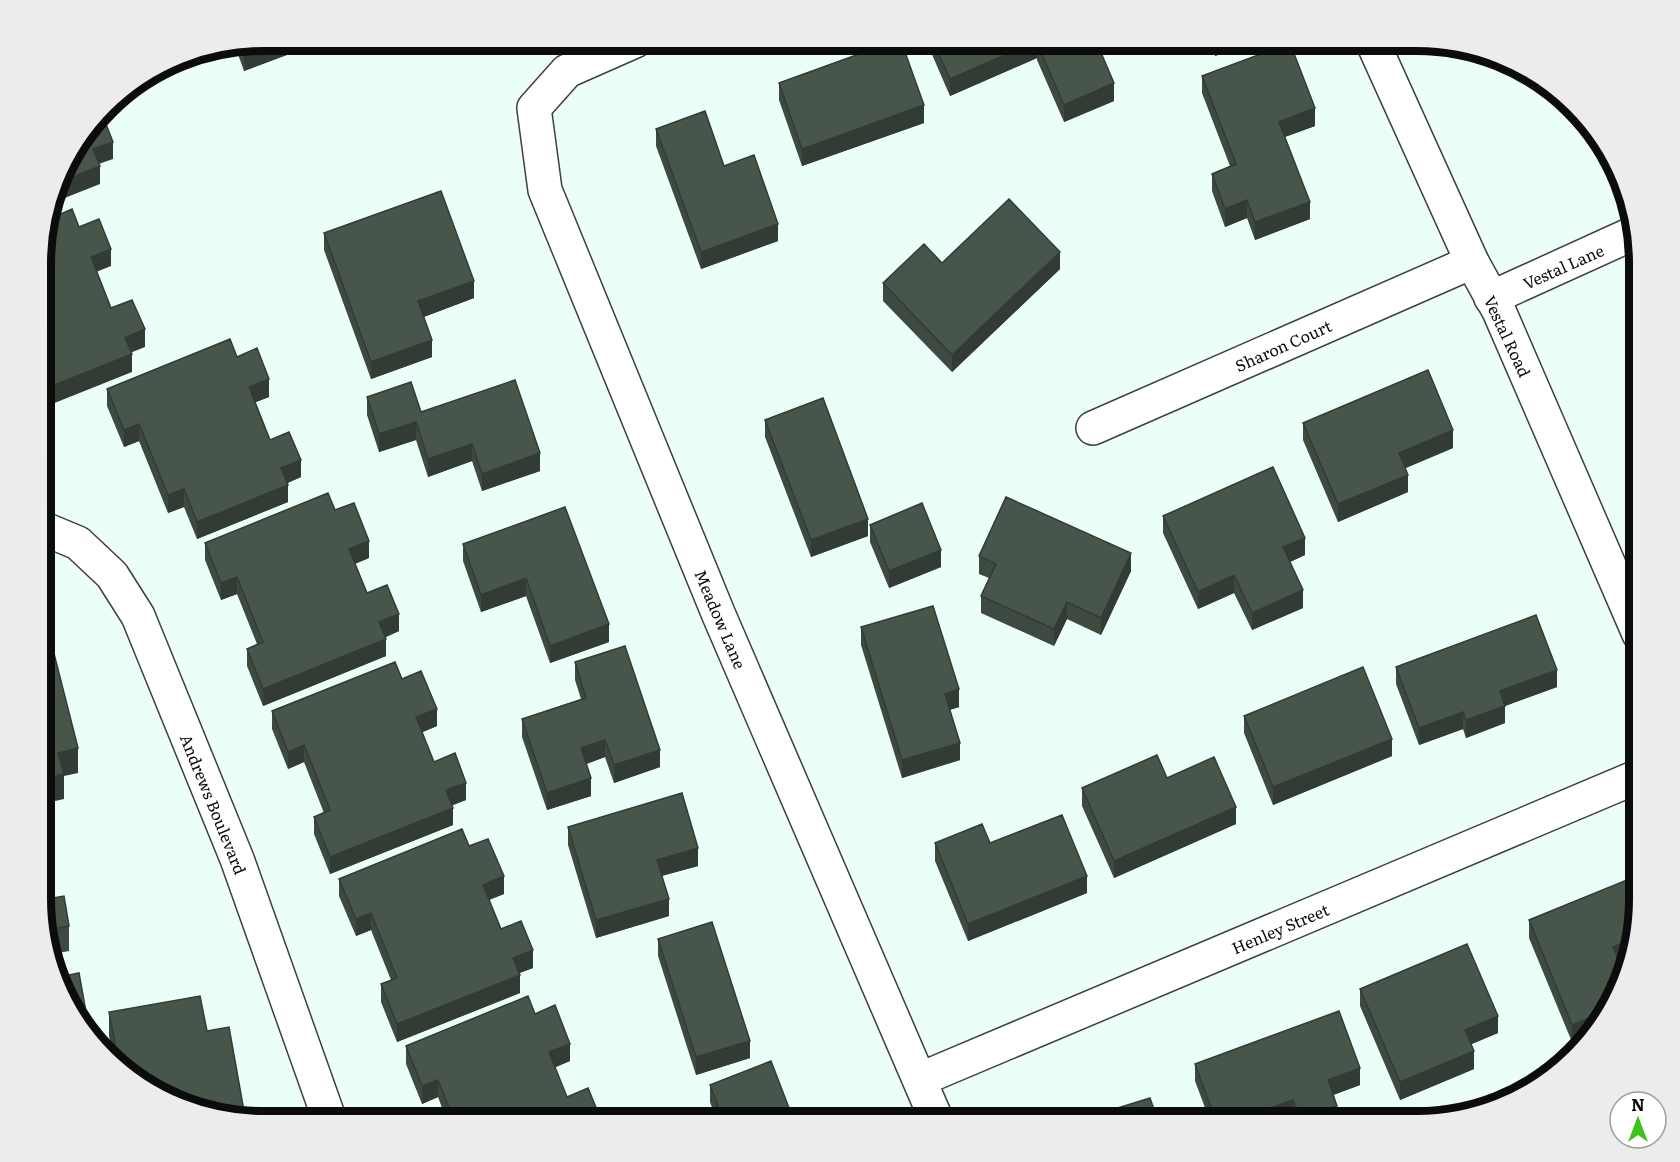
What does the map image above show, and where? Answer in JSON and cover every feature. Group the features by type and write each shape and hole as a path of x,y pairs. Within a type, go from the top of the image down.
{"street":[{"name":"Meadow Lane","path":"612,51 567,71 534,108 546,190 718,613 933,1111"},
{"name":"Vestal Road","path":"1377,51 1472,262 1499,310 1629,611"},
{"name":"Vestal Lane","path":"1491,298 1627,236"},
{"name":"Sharon Court","path":"1093,428 1472,262"},
{"name":"Andrews Boulevard","path":"51,532 78,543 112,575 138,616 237,859 326,1111"},
{"name":"Henley Street","path":"921,1079 1629,780"}],"building":[{"path":"867,51 905,51 924,105 802,149 779,83"},
{"path":"937,51 1013,51 950,79"},
{"path":"1040,51 1100,51 1114,83 1064,105"},
{"path":"1269,51 1293,51 1315,108 1279,122 1310,202 1255,222 1247,200 1225,209 1212,174 1236,164 1202,76"},
{"path":"705,111 724,166 754,155 778,224 701,252 656,129"},
{"path":"105,122 113,142 93,149 100,166 68,179 79,157"},
{"path":"441,191 474,281 418,301 432,340 371,362 324,233"},
{"path":"1009,199 1060,252 952,355 883,283 924,244 942,263"},
{"path":"72,209 79,227 99,219 111,249 91,257 111,308 132,300 145,329 125,338 132,354 51,386 51,249 56,216"},
{"path":"230,339 237,357 257,348 269,379 249,387 270,440 289,432 301,460 281,468 288,485 197,522 184,489 168,495 139,424 124,430 107,389"},
{"path":"1428,370 1453,430 1399,453 1408,475 1338,504 1303,423"},
{"path":"515,380 540,453 482,474 472,444 428,459 416,422 379,434 367,397 411,382 421,412"},
{"path":"823,398 868,519 811,540 765,420"},
{"path":"1273,467 1305,538 1283,547 1303,590 1252,613 1234,575 1198,592 1163,516"},
{"path":"328,493 335,510 354,503 369,541 349,549 367,593 387,585 399,614 379,622 386,639 263,689 247,649 263,642 237,577 221,583 205,543"},
{"path":"1006,497 1131,553 1101,618 1067,602 1054,629 981,596 996,564 979,556"},
{"path":"922,503 941,550 889,571 870,525"},
{"path":"565,507 609,624 550,646 526,578 481,595 463,544"},
{"path":"933,606 959,689 945,694 960,743 902,760 861,627"},
{"path":"1536,615 1557,670 1500,691 1505,706 1466,720 1463,712 1419,728 1396,667"},
{"path":"51,642 78,748 58,753 64,774 51,777"},
{"path":"625,646 660,750 614,765 605,740 581,748 591,778 547,793 522,719 586,698 575,662"},
{"path":"395,662 402,679 421,671 437,709 416,717 434,762 455,753 466,783 446,790 453,808 330,857 314,817 330,810 304,745 288,752 272,711"},
{"path":"1363,667 1392,739 1273,787 1244,716"},
{"path":"1157,755 1167,778 1214,757 1236,807 1114,861 1082,788"},
{"path":"682,793 698,848 657,860 669,899 596,920 568,827"},
{"path":"1062,815 1087,876 968,924 935,843 982,824 990,843"},
{"path":"462,829 469,846 488,839 504,876 483,885 501,929 521,921 533,950 513,958 520,975 397,1024 381,984 397,978 371,913 356,919 339,879"},
{"path":"1629,879 1629,913 1624,943 1613,947 1619,963 1607,993 1594,1016 1572,1025 1529,920"},
{"path":"64,896 69,926 53,929 51,898"},
{"path":"712,922 750,1041 696,1057 658,939"},
{"path":"1467,944 1498,1016 1465,1030 1474,1051 1400,1082 1360,989"},
{"path":"79,973 86,1012 79,1005 65,976"},
{"path":"200,996 207,1031 229,1027 244,1110 208,1104 182,1095 157,1083 134,1067 117,1052 109,1012"},
{"path":"528,996 535,1014 555,1005 570,1044 549,1052 567,1097 588,1088 598,1111 450,1111 438,1080 422,1086 406,1046"},
{"path":"1339,1011 1360,1068 1328,1080 1337,1106 1323,1111 1297,1111 1293,1100 1262,1111 1212,1111 1195,1064"},
{"path":"771,1061 790,1111 720,1111 710,1085"},
{"path":"1150,1098 1155,1111 1108,1111"}]}
